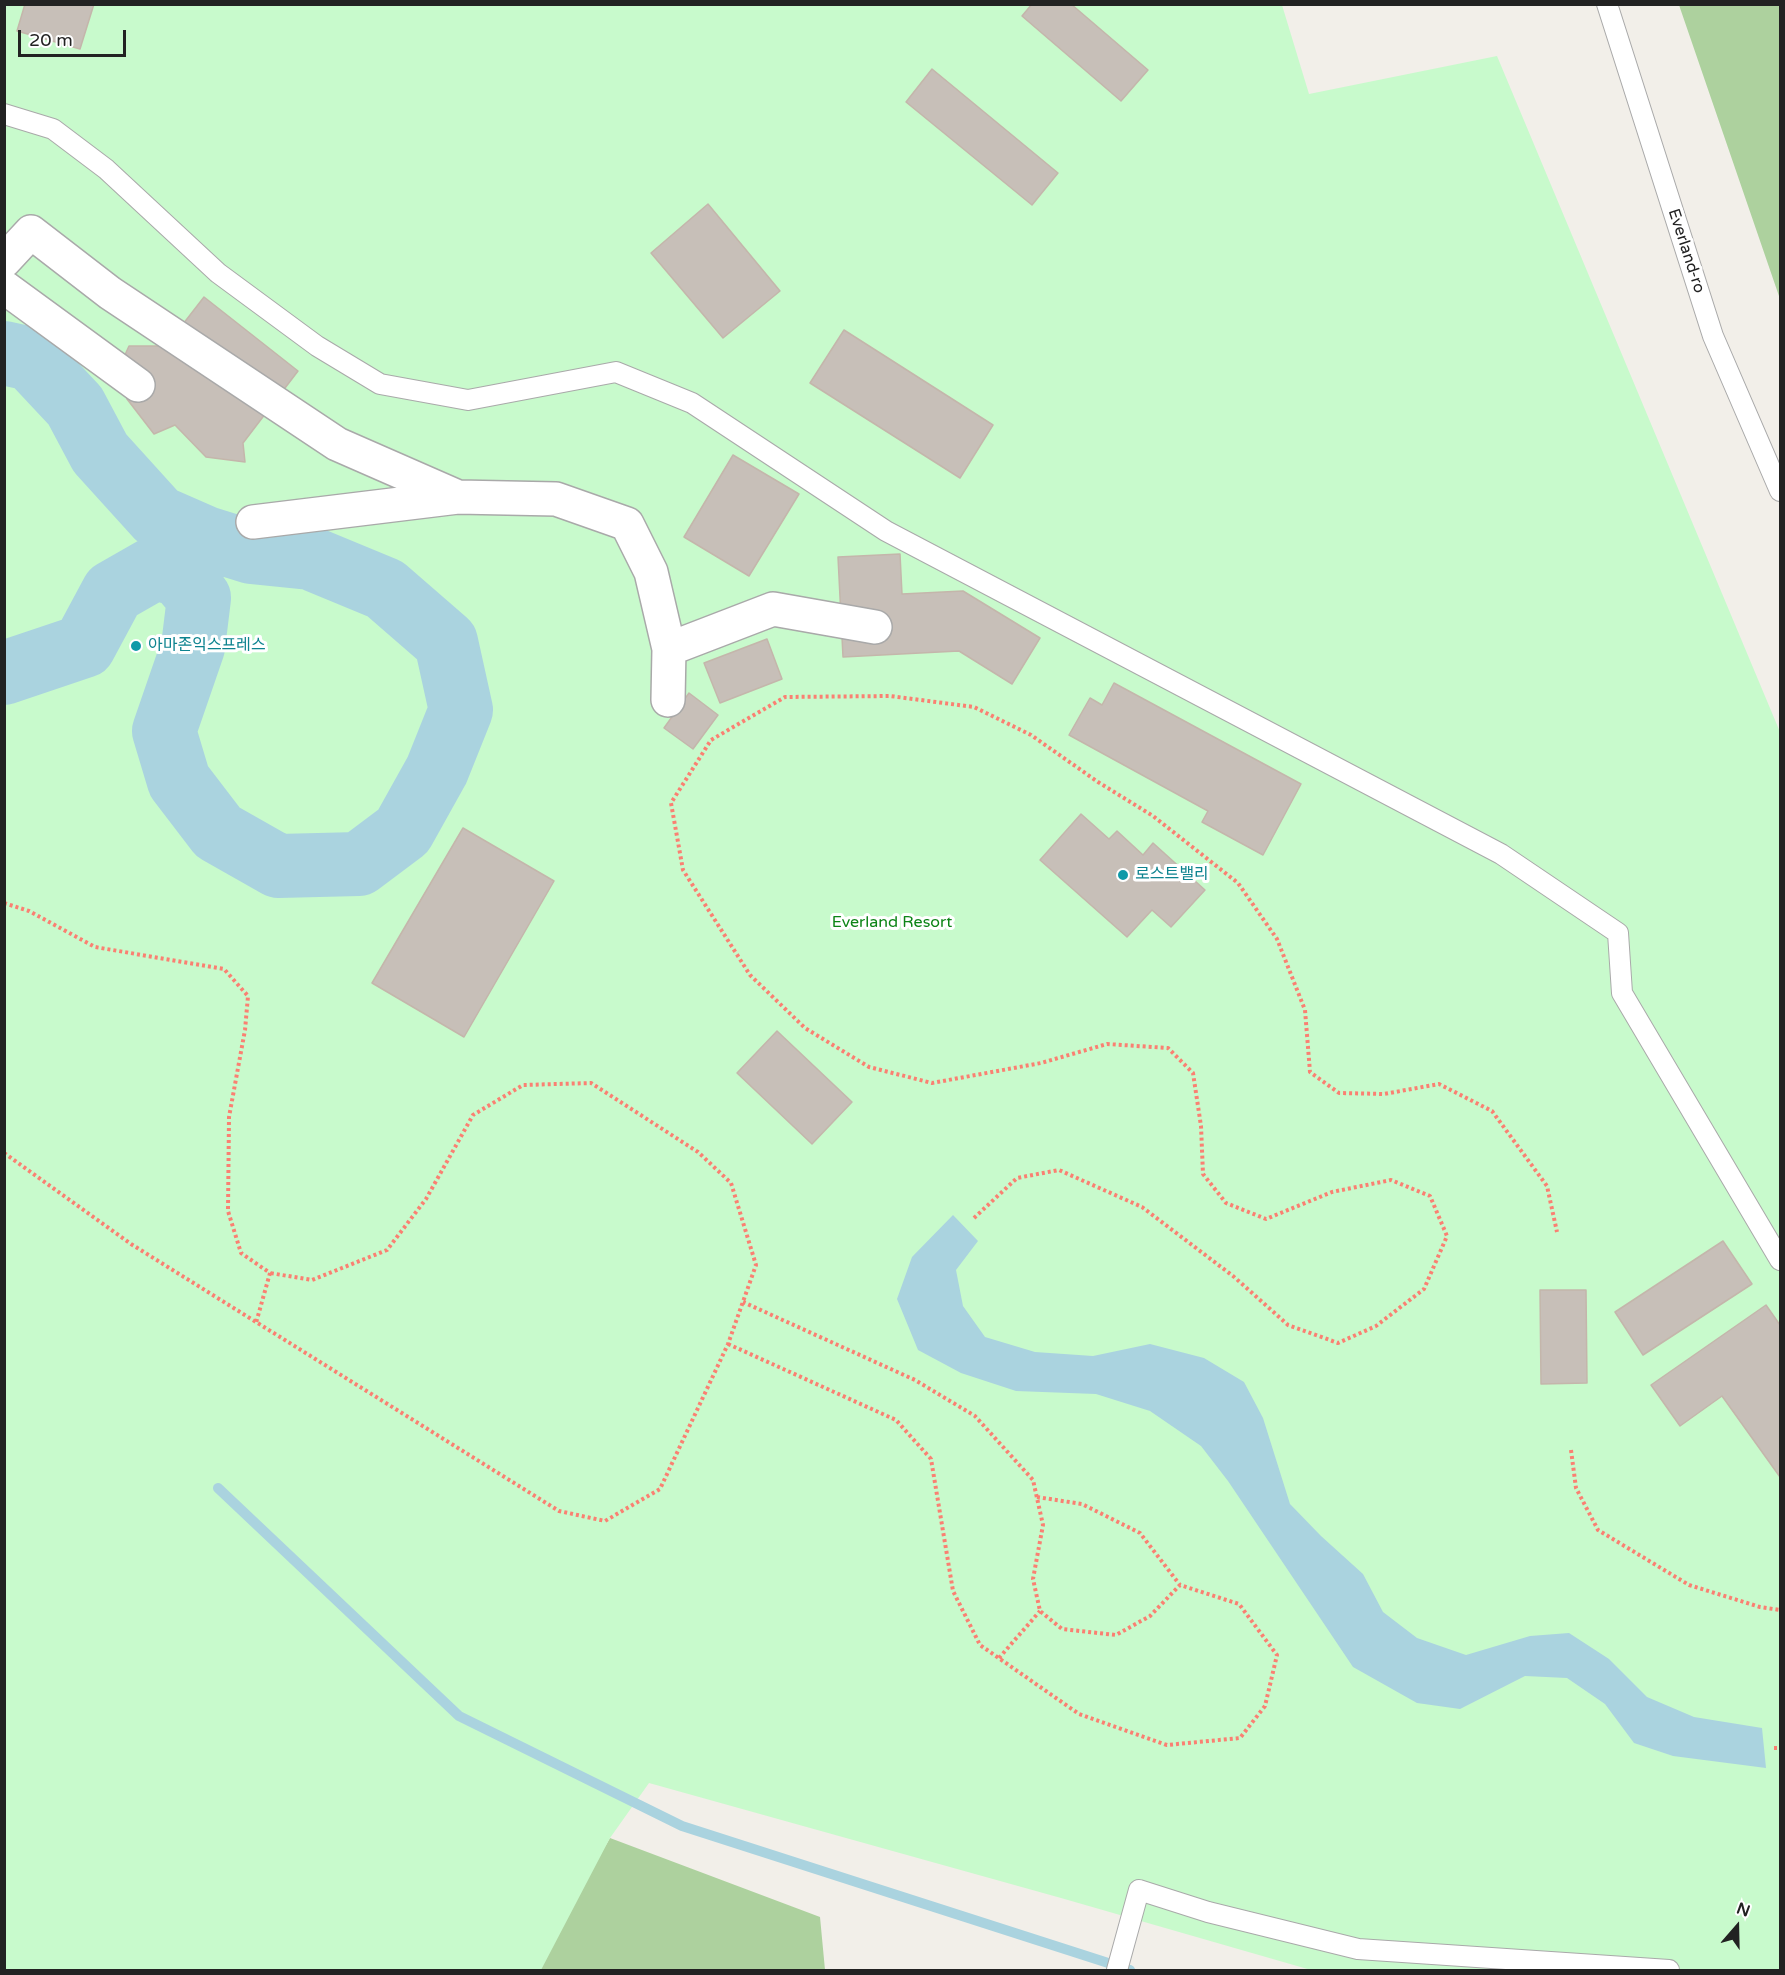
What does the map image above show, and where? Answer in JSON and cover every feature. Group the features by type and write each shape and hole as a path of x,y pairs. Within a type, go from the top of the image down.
{"street":[{"path":"4,261 31,232 111,293 337,444 458,497"},
{"path":"4,288 138,385"},
{"path":"253,522 458,497 556,499 627,524 651,572 669,648 669,700"},
{"path":"669,648 773,609 875,627"}],"lane":[{"name":"Everland-ro","path":"1608,4 1713,336 1780,491"},
{"path":"4,114 53,129 106,169 218,273 317,346 380,384 468,400 616,372 692,403 886,531 1501,854 1618,933 1622,993 1780,1260"},
{"path":"1117,1971 1139,1890 1208,1912 1358,1949 1669,1971"}],"path":[{"path":"974,1218 1017,1178 1059,1170 1142,1206 1233,1276 1288,1324 1338,1342 1376,1326 1424,1288 1447,1236 1430,1196 1391,1180 1332,1192 1266,1219 1226,1203 1203,1174 1201,1126 1193,1073 1168,1048 1107,1044 1041,1063 932,1083 868,1067 805,1028 750,975 683,870 671,803 711,740 785,697 890,696 974,707 1030,735 1098,782 1153,816 1238,883 1277,939 1305,1010 1310,1072 1339,1093 1384,1094 1439,1084 1492,1111 1547,1186 1557,1232"},
{"path":"4,903 29,911 94,947 224,969 248,996 245,1030 229,1117 228,1210 241,1253 270,1273 312,1280 387,1250 426,1199 473,1115 523,1084 591,1083 698,1152 731,1183 756,1265 728,1344 660,1489 605,1521 559,1511 131,1244 4,1153"},
{"path":"256,1323 270,1273"},
{"path":"743,1302 915,1380 975,1416 1033,1480 1043,1525 1033,1579 1040,1611 1062,1629 1116,1635 1150,1616 1180,1585"},
{"path":"728,1344 896,1420 932,1459 952,1591 980,1645 1078,1714 1167,1745 1240,1738 1264,1706 1277,1655 1239,1604 1180,1585 1140,1533 1082,1504 1037,1497"},
{"path":"1571,1450 1576,1488 1598,1530 1689,1585 1761,1607 1780,1610"},
{"path":"999,1658 1040,1611"},
{"path":"1774,1748 1780,1748"}],"green space":[{"name":"Everland Resort","path":"5,5 1282,5 1309,94 1497,56 1780,732 1780,1970 1311,1970 649,1783 610,1838 541,1970 5,1970"},
{"path":"1679,5 1780,5 1780,299"},
{"path":"610,1838 820,1917 825,1970 534,1970"}],"water":[{"path":"953,1215 978,1241 956,1270 963,1306 985,1337 1035,1352 1093,1356 1150,1344 1204,1358 1244,1382 1263,1418 1290,1504 1363,1574 1383,1612 1417,1638 1466,1655 1530,1636 1569,1633 1609,1659 1647,1697 1694,1717 1762,1728 1766,1768 1673,1756 1634,1743 1605,1704 1567,1678 1525,1676 1460,1709 1417,1703 1353,1667 1228,1481 1201,1446 1150,1411 1096,1394 1016,1391 961,1373 918,1350 897,1299 912,1257"}],"building":[{"path":"25,4 94,4 80,49 17,31"},
{"path":"1032,4 1071,4 1148,70 1121,101 1022,16"},
{"path":"932,69 1058,173 1032,205 906,102"},
{"path":"708,204 780,291 723,338 651,253"},
{"path":"204,297 298,371 243,443 245,462 206,457 175,425 154,434 127,399 119,368 129,346 166,346"},
{"path":"844,330 993,425 960,478 810,383"},
{"path":"733,455 799,494 749,576 684,537"},
{"path":"900,554 902,594 963,591 1040,638 1012,684 959,651 843,657 838,557"},
{"path":"767,639 782,679 720,703 704,663"},
{"path":"1114,683 1301,784 1263,855 1202,822 1208,811 1069,735 1090,698 1102,705"},
{"path":"689,693 718,715 693,749 664,728"},
{"name":"로스트밸리","path":"1081,814 1109,839 1117,831 1143,855 1153,843 1205,890 1171,927 1152,910 1127,937 1040,860"},
{"path":"463,828 554,881 464,1037 372,983"},
{"path":"777,1031 852,1102 812,1144 737,1073"},
{"path":"1723,1241 1752,1284 1643,1355 1615,1312"},
{"path":"1540,1290 1586,1290 1587,1383 1541,1384"},
{"path":"1766,1305 1780,1325 1780,1477 1722,1396 1680,1426 1651,1385"}],"waterway":[{"path":"4,353 31,359 75,406 100,453 158,517 206,538 251,552 310,558 385,589 446,642 461,710 437,770 403,831 359,864 278,866 218,832 179,781 164,731 193,647 199,598 180,575 155,568 113,592 84,646 4,673"},
{"path":"218,1488 459,1716 682,1826 1130,1970"}],"place":[{"name":"아마존익스프레스","path":"136,646"},
{"name":"로스트밸리","path":"1123,875"}]}
